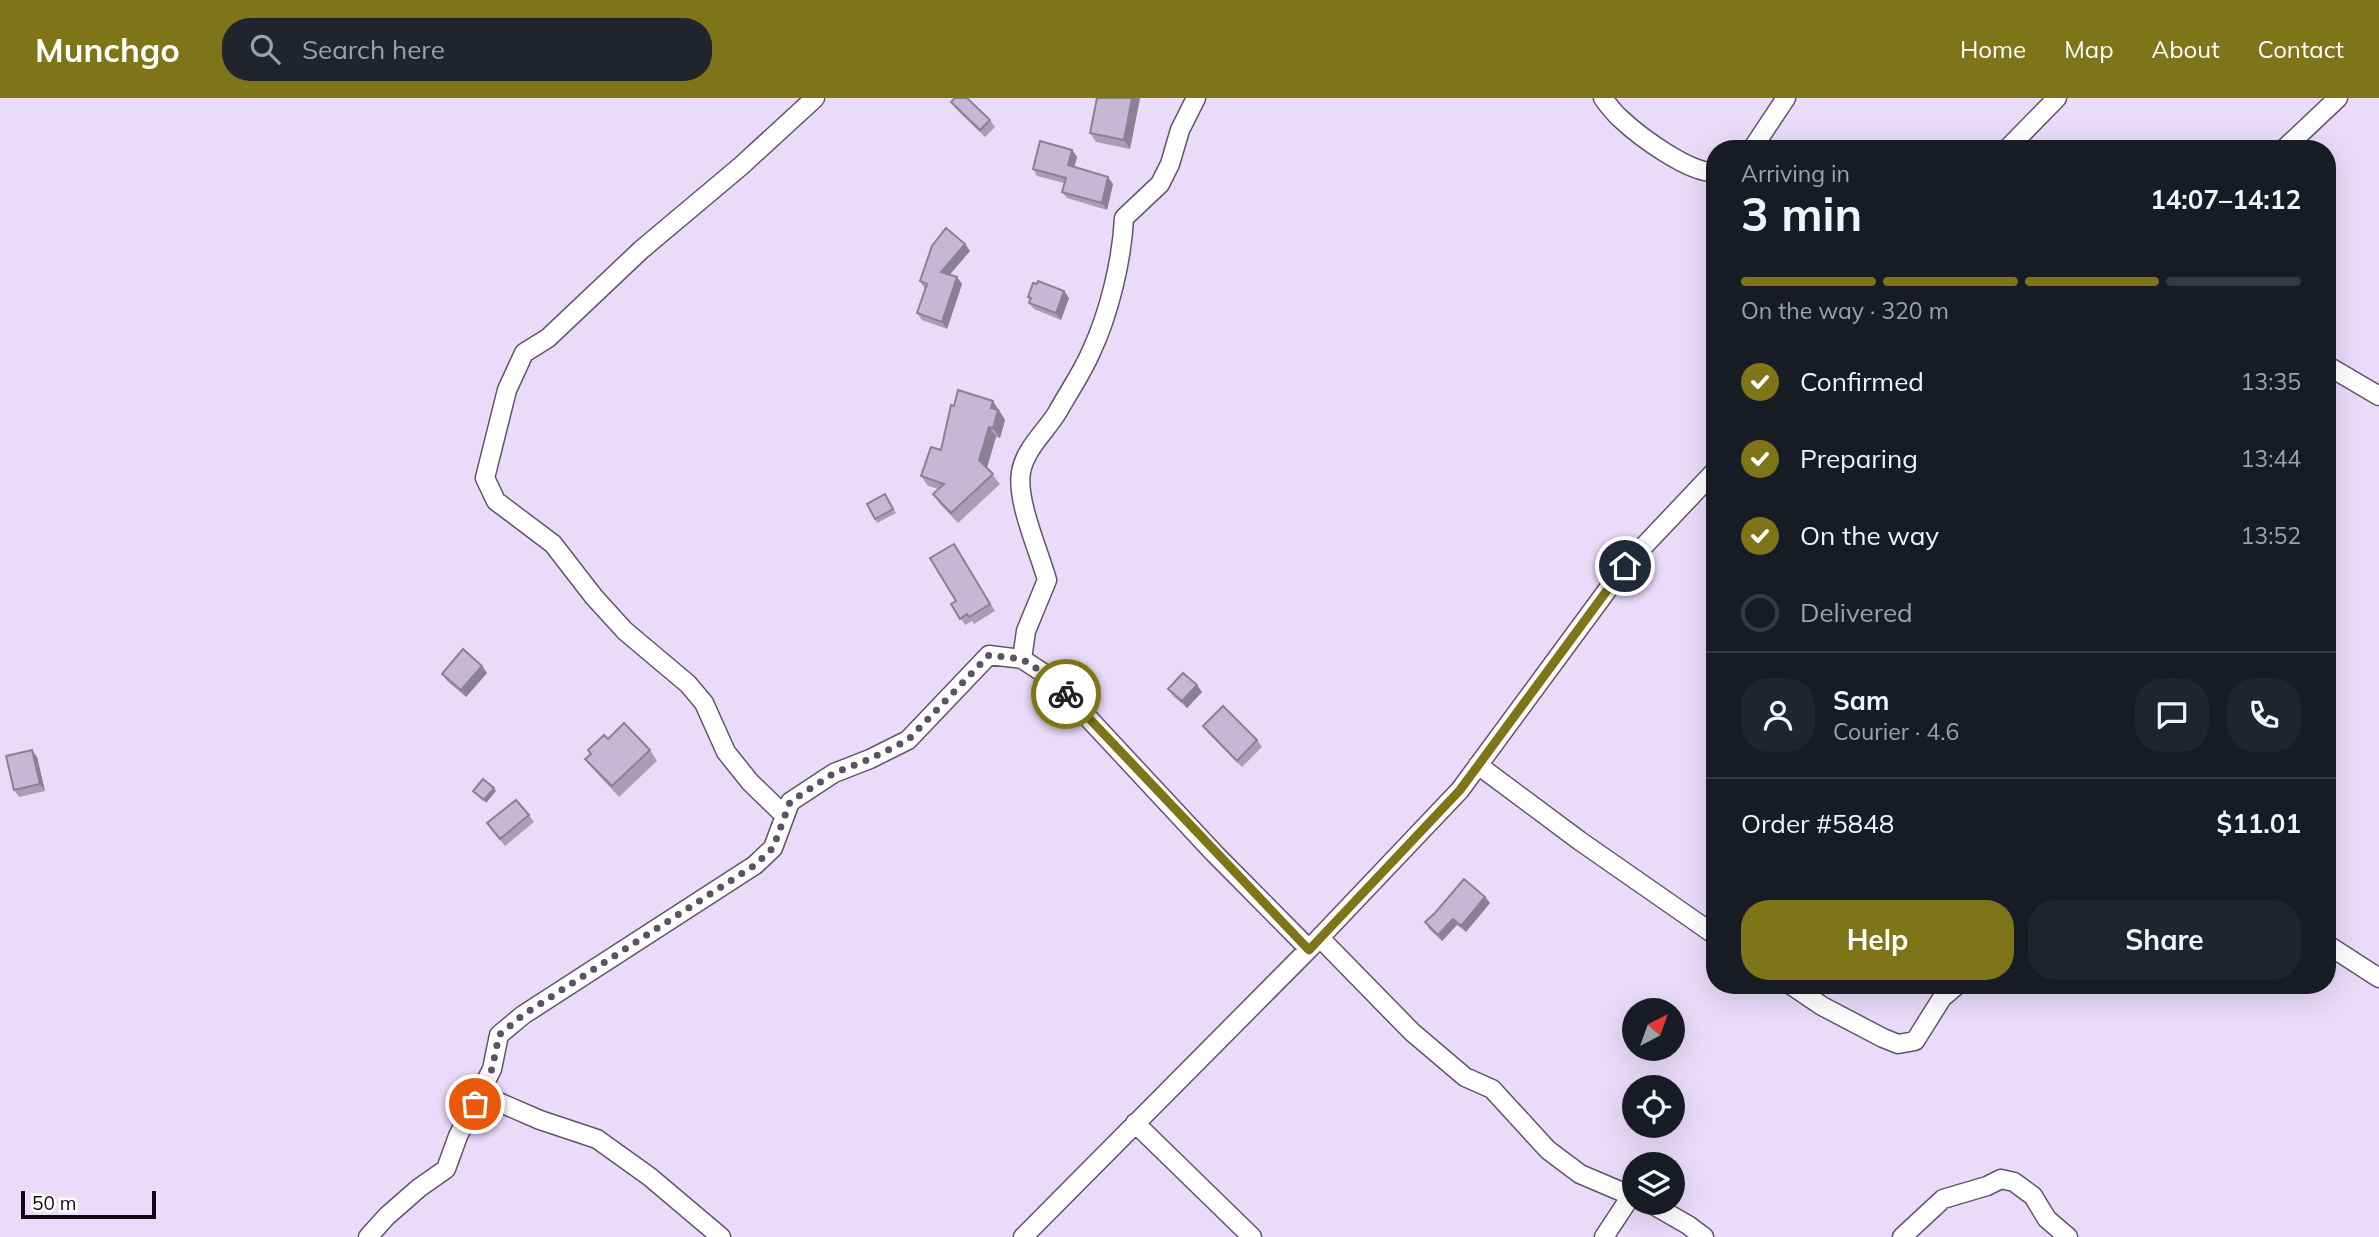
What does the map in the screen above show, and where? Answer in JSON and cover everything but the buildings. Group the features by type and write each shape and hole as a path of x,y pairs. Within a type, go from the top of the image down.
{"street":[{"path":"1022,659 1026,631 1047,580 1023,507 1021,472 1029,451 1055,416 1091,352 1116,280 1124,218 1160,184 1170,164 1180,130 1196,98"},
{"path":"1602,98 1620,119 1654,144 1689,166 1706,171"},
{"path":"1758,140 1786,98"},
{"path":"2016,140 2057,98"},
{"path":"2294,140 2338,98"},
{"path":"784,815 750,782 726,752 704,703 688,684 625,631 594,597 553,544 496,501 485,478 507,390 524,353 548,338 641,250 741,166 812,99"},
{"path":"2336,371 2379,396"},
{"path":"1023,1237 1314,944 1460,790 1625,566 1706,480"},
{"path":"368,1237 419,1188 446,1169 458,1136 492,1069 499,1035 523,1015 755,865 773,848 790,802 834,773 908,740 989,655 1022,659 1051,678 1314,944 1465,1077 1492,1089 1548,1150 1580,1174 1622,1191"},
{"path":"1478,765 1580,841 1706,929"},
{"path":"2336,950 2379,978"},
{"path":"1804,994 1822,1006 1898,1044 1915,1041 1947,994"},
{"path":"480,1094 540,1120 597,1139 650,1177 721,1237"},
{"path":"1135,1123 1252,1237"},
{"path":"1902,1237 1943,1199 2001,1179 2014,1182 2033,1196 2047,1219 2068,1237"},
{"path":"1604,1237 1623,1215"},
{"path":"1669,1215 1704,1237"}],"way so far":[{"path":"475,1104 492,1069 499,1035 523,1015 755,865 773,848 790,802 834,773 908,740 989,655 1022,659 1051,678 1066,694"}],"route":[{"path":"1066,694 1214,853 1309,950 1460,790 1625,566"}]}
